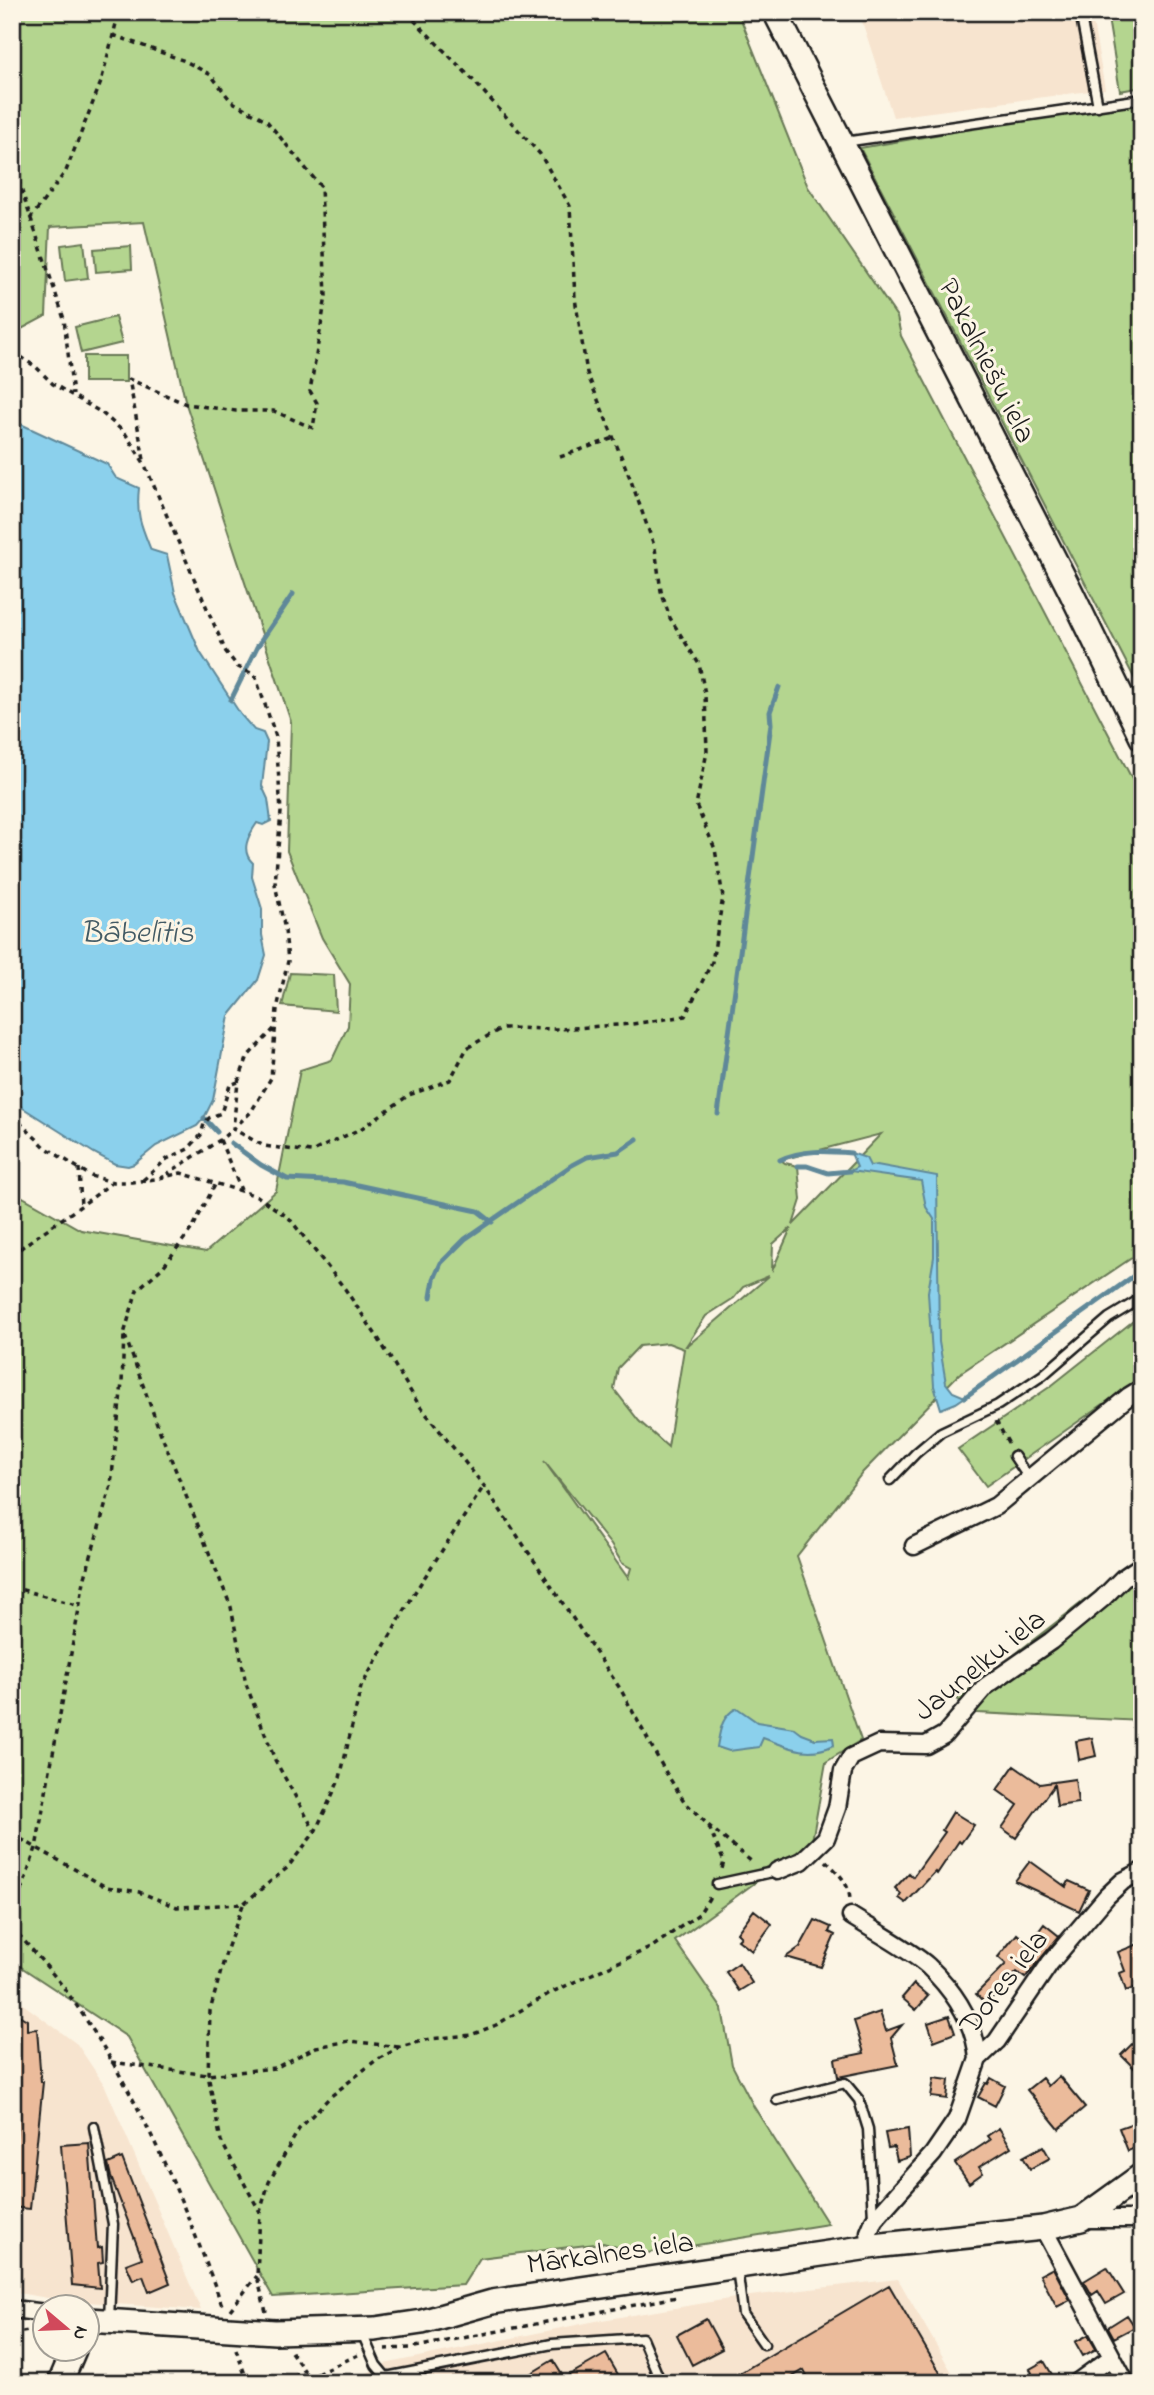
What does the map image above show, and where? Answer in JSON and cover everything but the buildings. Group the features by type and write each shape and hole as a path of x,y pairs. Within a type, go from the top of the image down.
{"street":[{"name":"Pakalniešu iela","path":"775,12 1070,590 1142,738"},
{"path":"914,1546 996,1506 1142,1388"},
{"name":"Jaunelku iela","path":"816,1850 826,1838 832,1824 843,1771 851,1757 879,1744 926,1745 944,1735 986,1686 1051,1641 1123,1578 1142,1565"},
{"path":"777,1871 802,1861 816,1850"},
{"name":"Dores iela","path":"874,2220 933,2154 957,2119 978,2059 997,2041 1050,1963 1107,1896 1124,1881 1142,1871"},
{"path":"851,1916 927,1965 959,2003 977,2038 978,2059"},
{"path":"1081,2219 1142,2175"},
{"name":"Mārkalnes iela","path":"102,2320 365,2340 492,2302 736,2265 1043,2228 1081,2219 1142,2219"},
{"path":"871,2247 869,2232 874,2220"},
{"path":"1043,2228 1126,2383"},
{"path":"12,2309 32,2311"},
{"path":"1076,2383 1112,2357"},
{"path":"60,2383 68,2364"}],"lane":[{"path":"1080,12 1098,106"},
{"path":"841,143 1142,99"},
{"path":"890,1480 941,1432 989,1409 1043,1375 1109,1318 1142,1298"},
{"path":"1014,1456 1030,1480"},
{"path":"717,1884 777,1871"},
{"path":"777,2100 845,2083 859,2100 868,2129 874,2220"},
{"path":"94,2127 113,2224 98,2294"},
{"path":"736,2265 743,2314 764,2344"},
{"path":"365,2340 376,2365 386,2376 552,2344 642,2338 662,2383"}],"path":[{"path":"30,219 66,171 101,82 119,12"},
{"path":"233,1129 264,1146 311,1152 362,1128 409,1095 450,1080 467,1048 502,1028 632,1024 685,1016 712,962 723,897 715,849 696,805 707,752 705,694 699,664 670,618 661,591 655,548 587,373 575,298 570,206 540,154 406,12"},
{"path":"113,35 184,61 211,75 231,101 266,120 321,187 326,296 310,391 317,403 313,428 274,411 236,411 186,404 129,379 144,463"},
{"path":"12,161 64,319 74,396"},
{"path":"12,351 36,367 54,384 102,413 125,433 144,463 226,652 238,667 256,675 276,737 281,811 275,884 285,930 288,961 274,1030 271,1079 251,1112 233,1129 166,1175 155,1180 113,1182 91,1176 45,1147 12,1115"},
{"path":"560,457 614,438"},
{"path":"233,1129 238,1082 248,1056 274,1030"},
{"path":"143,1180 167,1158 188,1149 195,1142 209,1118 220,1113 230,1085 238,1082"},
{"path":"220,1140 242,1191"},
{"path":"79,1168 81,1207"},
{"path":"166,1175 181,1173 257,1196 289,1218 345,1289 419,1405 484,1486 621,1690 684,1801 751,1862 777,1871"},
{"path":"12,1255 113,1182"},
{"path":"12,1919 36,1849 84,1580 111,1485 122,1383 124,1334 137,1290 163,1267 194,1227 216,1182"},
{"path":"124,1334 231,1607 246,1684 260,1722 275,1760 315,1832"},
{"path":"989,1409 1009,1442 1014,1456"},
{"path":"260,2213 221,2141 208,2075 210,2011 227,1949 243,1905 286,1868 315,1832 340,1778 361,1687 415,1592 484,1486"},
{"path":"12,1587 80,1606"},
{"path":"267,2318 257,2276 260,2213 269,2182 299,2129 330,2096 375,2061 400,2047 430,2039 471,2035 496,2025 550,1993 652,1947 699,1914 717,1884 724,1862 708,1825"},
{"path":"12,1834 106,1887 139,1892 177,1907 243,1905"},
{"path":"816,1850 846,1882 851,1916"},
{"path":"12,1927 88,2022 139,2111 180,2199 226,2316 257,2276"},
{"path":"111,2062 208,2075 275,2068 316,2047 350,2041 400,2047"},
{"path":"301,2383 365,2340 410,2347 684,2296"},
{"path":"12,2334 32,2330"},
{"path":"286,2345 308,2378"},
{"path":"236,2348 248,2383"},
{"path":"293,2383 297,2375 304,2370"},
{"path":"12,2371 31,2383"}],"shaded area":[{"path":"859,12 1091,12 1105,89 893,117"},
{"path":"12,1996 77,2044 105,2086 201,2310 102,2303 102,2294 32,2295 12,2292"},
{"path":"898,2279 958,2383 349,2383 384,2364 596,2321 741,2297"}],"green space":[{"path":"12,12 738,12 808,187 897,317 901,336 1142,798 1142,1251 959,1374 863,1472 797,1556 861,1740 826,1762 812,1841 675,1941 722,2009 732,2065 754,2107 828,2224 641,2254 603,2243 480,2258 463,2285 273,2297 127,2037 12,1961 12,1191 81,1230 206,1252 276,1191 300,1070 332,1060 348,1026 350,984 322,938 287,851 291,722 186,404 144,222 50,227 46,316 12,334","holes":["881,1134 793,1225 801,1200 798,1166 781,1160","791,1228 772,1271 773,1244","769,1276 686,1346 706,1316 734,1298 743,1287","668,1343 684,1349 668,1447 639,1421 614,1389 618,1368 639,1346","544,1461 611,1545 622,1563 631,1568 628,1578"]},
{"path":"1107,12 1142,12 1142,87 1120,91"},
{"path":"1142,99 1142,693 860,148"},
{"path":"84,242 88,278 65,281 61,245"},
{"path":"131,246 132,269 96,272 94,249"},
{"path":"115,317 122,343 81,353 75,327"},
{"path":"84,356 126,356 126,382 84,382"},
{"path":"290,973 334,975 336,1011 282,1006"},
{"path":"1142,1314 1142,1377 986,1486 958,1449 1051,1386"},
{"path":"1142,1556 1142,1721 977,1713 957,1699"}],"water":[{"name":"Bābelītis","path":"12,420 107,464 116,478 139,488 139,513 144,534 151,550 167,555 175,593 200,652 241,715 254,730 263,733 267,742 262,786 268,799 271,821 263,825 257,823 248,838 246,848 253,863 252,877 262,909 262,935 266,955 258,980 229,1016 213,1100 204,1118 197,1126 156,1146 128,1166 115,1164 94,1153 12,1101"},
{"path":"851,1153 866,1158 870,1166 937,1176 939,1342 946,1383 953,1392 965,1397 941,1409 934,1386 928,1292 934,1257 934,1219 926,1207 921,1181 850,1171 857,1167"},
{"path":"737,1708 757,1722 794,1728 815,1739 833,1738 834,1745 807,1751 763,1738 759,1747 729,1751 717,1747 724,1720"}],"waterway":[{"path":"231,700 257,647 293,594"},
{"path":"718,1114 771,724 770,712 779,687"},
{"path":"204,1118 217,1132"},
{"path":"431,1297 434,1279 441,1263 465,1239 572,1165 587,1157 618,1152 637,1139"},
{"path":"231,1143 261,1165 287,1179 343,1182 478,1211 492,1222"},
{"path":"780,1160 806,1152 851,1153"},
{"path":"798,1166 828,1173 850,1171"},
{"path":"965,1397 1142,1270"}]}
